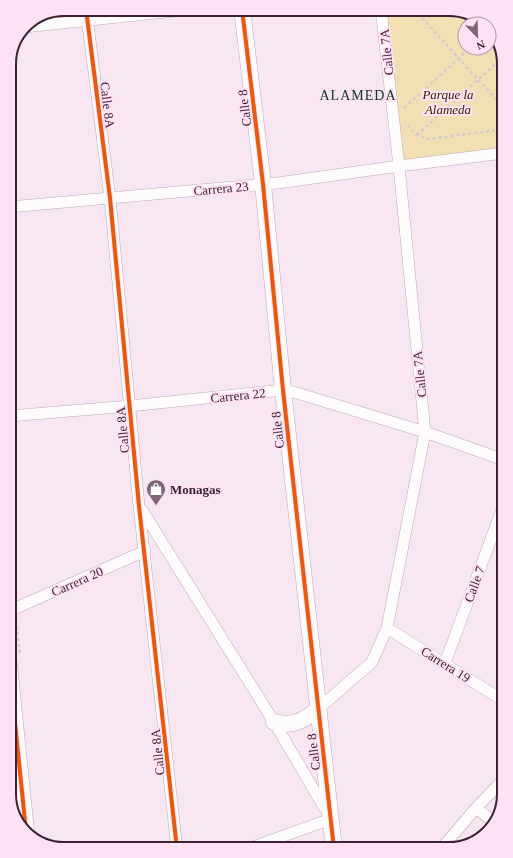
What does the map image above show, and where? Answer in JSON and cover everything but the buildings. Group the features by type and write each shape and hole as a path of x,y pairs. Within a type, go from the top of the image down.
{"street":[{"name":"Calle 8A","path":"87,16 110,198 139,506 176,842"},
{"path":"35,26 126,16"},
{"name":"Calle 8","path":"243,16 263,184 283,390 333,842"},
{"name":"Calle 7A","path":"318,710 372,662 387,628 425,432 399,166 382,16"},
{"name":"Carrera 23","path":"16,206 263,184 497,154"},
{"name":"Carrera 22","path":"16,415 130,406 283,390 425,432 497,458"},
{"name":"Calle 8A","path":"139,506 274,722 331,819"},
{"name":"Calle 7","path":"445,664 497,523"},
{"name":"Carrera 20","path":"16,608 145,551"},
{"name":"Carrera 19","path":"387,628 497,697"},
{"path":"274,722 282,724 298,722 306,719 318,710"},
{"path":"16,733 25,822"},
{"path":"448,842 476,808 497,786"},
{"path":"476,808 490,819"},
{"path":"267,842 331,819"}],"path":[{"path":"420,16 497,100"},
{"path":"404,108 459,58"},
{"path":"416,135 497,63"},
{"path":"403,100 405,114"},
{"path":"406,120 409,128 416,135 429,139 497,130"}],"green space":[{"name":"Parque la Alameda","path":"382,16 457,17 457,56 496,56 497,154 399,166"}],"cycle path":[{"path":"87,16 110,198 139,506 176,842"},
{"path":"243,16 263,184 283,390 333,842"},
{"path":"16,733 25,822"}],"place":[{"name":"Monagas","path":"156,506"}],"district":[{"name":"ALAMEDA","path":"358,95"}]}
